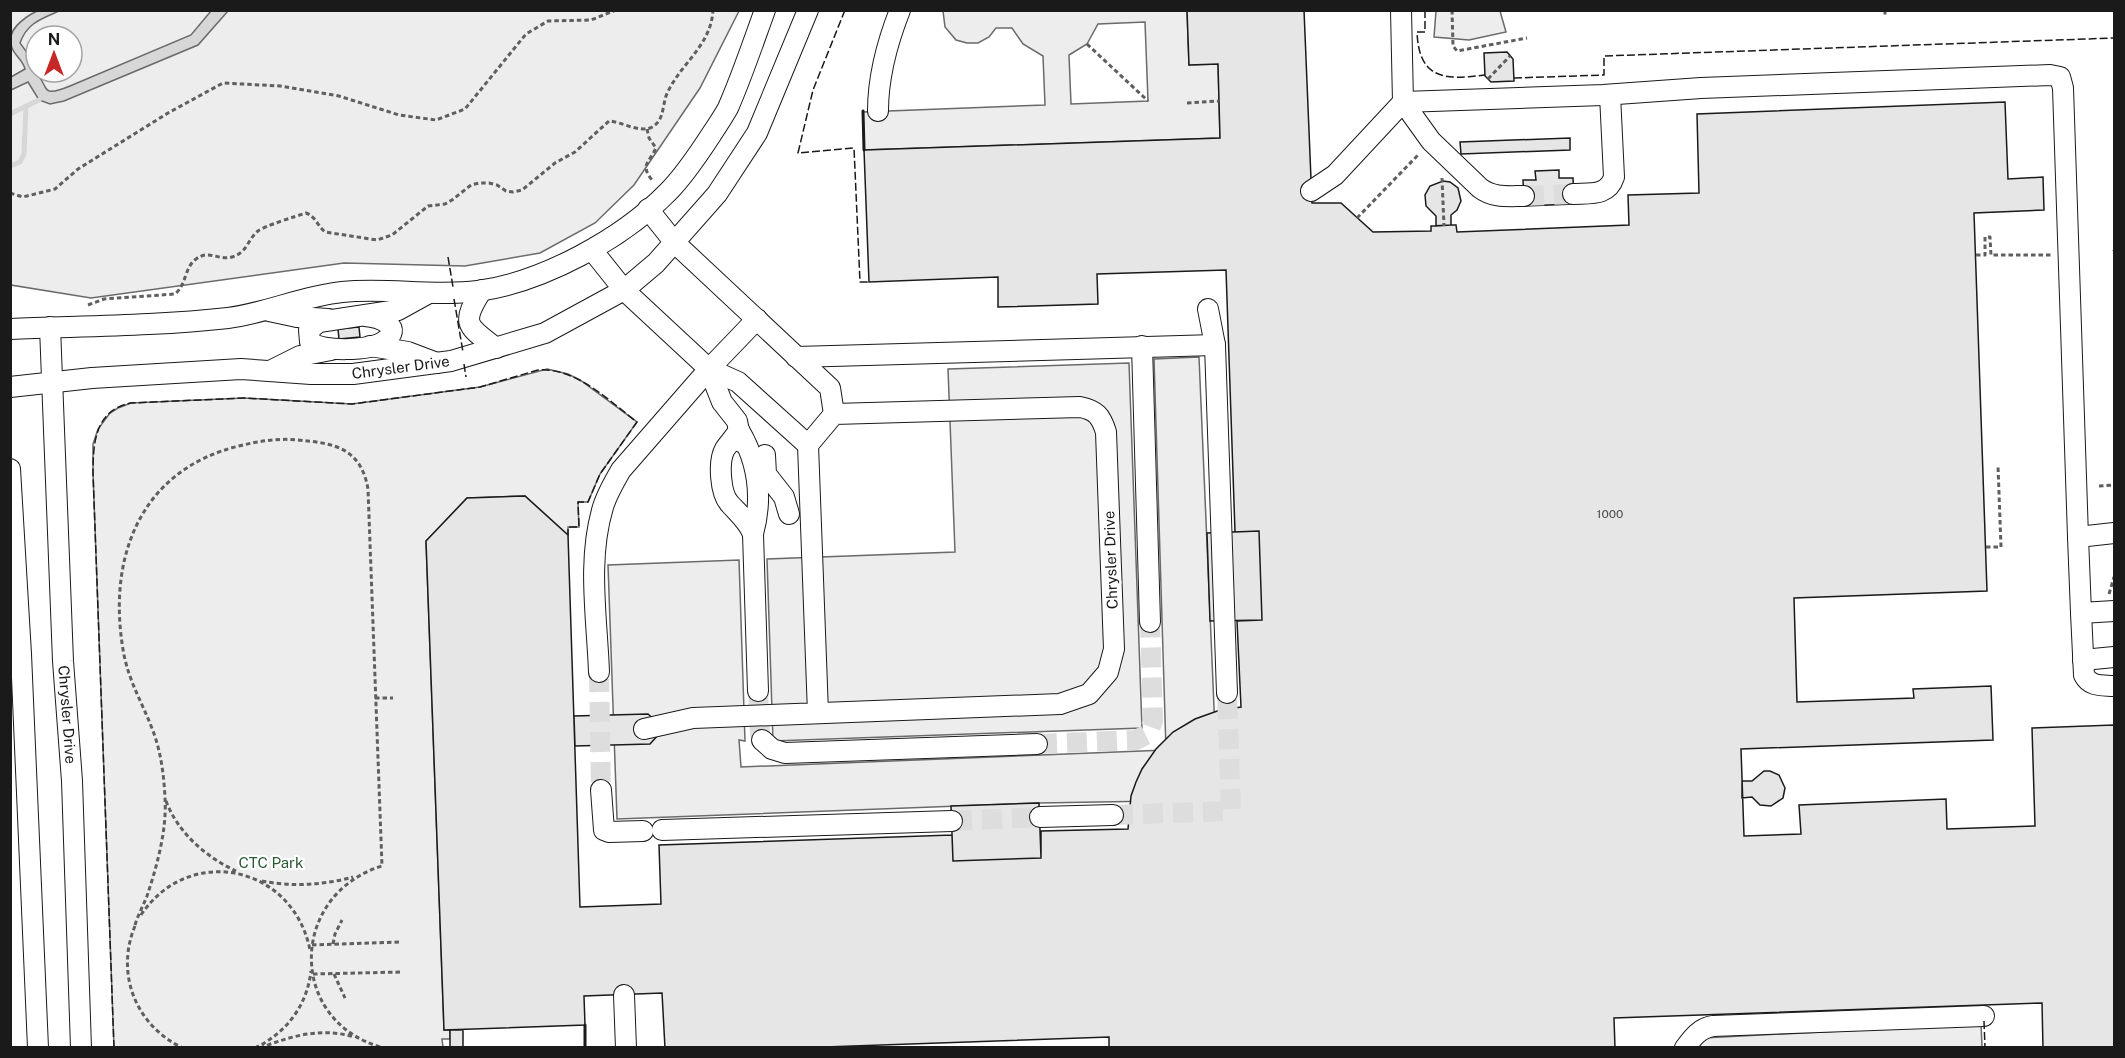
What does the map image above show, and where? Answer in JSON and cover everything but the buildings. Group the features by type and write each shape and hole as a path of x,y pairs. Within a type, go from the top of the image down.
{"street":[{"path":"10,329 89,327 228,318 343,291 428,294 482,290 509,285 547,272 592,250 648,209 673,187 699,153 727,109 765,10"},
{"name":"Chrysler Drive","path":"10,387 199,370 241,369 311,374 353,374 438,363 546,333 624,290 656,263 717,194 758,133 808,10"},
{"path":"878,111 880,75 900,10"},
{"path":"1401,10 1402,102 1431,141 1480,188 1495,196 1524,196"},
{"path":"1311,191 1335,175 1402,102 1610,95 1748,86 2050,75 2060,77 2063,99 2084,675 2087,681 2095,685 2115,686"},
{"path":"1573,194 1603,192 1611,186 1614,177 1610,95"},
{"path":"648,209 675,243 830,388 834,414 808,445 818,713"},
{"path":"592,250 624,290 709,369 738,382 808,445"},
{"path":"482,290 468,314 469,324 476,333 496,348"},
{"path":"269,310 297,317 330,319 365,316 398,310 428,294"},
{"path":"1209,309 1215,345 1227,693"},
{"path":"272,370 300,356 333,349 367,346 384,341 389,336 388,323 382,319 365,316"},
{"path":"330,319 313,325 308,336 310,342 315,346 333,349"},
{"path":"599,672 594,560 603,507 621,470 709,369 757,319"},
{"name":"Chrysler Drive","path":"50,327 63,661 72,781 81,1047"},
{"path":"796,357 1215,345"},
{"path":"367,346 408,352 438,363"},
{"path":"1142,346 1150,622"},
{"path":"709,369 722,402 750,448 755,465 759,514 745,521"},
{"name":"Chrysler Drive","path":"644,729 693,717 1060,704 1089,694 1108,672 1114,649 1106,432 1097,413 1080,407 834,414"},
{"path":"735,421 750,426 759,438 764,448 766,474 784,497 789,514"},
{"path":"735,421 722,460 722,492 745,521 758,691"},
{"path":"10,470 38,1047"},
{"path":"2078,537 2115,534"},
{"path":"2081,612 2111,606"},
{"path":"2083,660 2115,657"},
{"path":"762,740 772,749 784,753 1037,744"},
{"path":"601,790 604,830 609,832 952,821"},
{"path":"1040,817 1113,815"},
{"path":"624,995 626,1047"},
{"path":"1685,1047 1697,1032 1705,1027 1713,1026 1984,1016"}],"path":[{"path":"10,193 23,197 55,189 88,163 168,113 223,83 280,86 339,96 399,115 436,120 465,109 526,34 548,21 591,20 616,10"},
{"path":"88,305 104,299 175,294 181,289 189,266 201,256 209,254 230,257 245,249 256,232 306,213 315,218 325,232 368,240 385,239 428,206 446,204 471,185 489,183 506,191 522,190 555,163 580,148 602,125 609,121 647,129 658,124 666,96 710,32 713,10"},
{"path":"1452,10 1453,46 1457,51 1527,38"},
{"path":"1885,10 1886,17"},
{"path":"1087,44 1148,101"},
{"path":"1488,79 1510,56"},
{"path":"1187,103 1219,101"},
{"path":"647,129 649,138 656,148 645,167 645,172 652,180"},
{"path":"1357,218 1421,152 1427,160"},
{"path":"1442,174 1444,226"},
{"path":"1976,255 1985,255 1985,237 1990,237 1991,255 2056,255"},
{"path":"135,926 153,900 166,888 182,879 199,874 234,873 252,878 268,882 302,884 340,880 382,866 368,489 363,472 354,457 332,445 291,440 258,441 207,456 176,474 154,496 135,529 121,573 120,624 125,656 137,699 155,737 164,790 170,810 193,841 217,862 252,878 275,891 294,910 306,933 317,990 328,1010 343,1027 362,1040"},
{"path":"1986,547 2001,547 1998,465"},
{"path":"2099,486 2115,485"},
{"path":"2111,606 2109,591 2115,577"},
{"path":"375,698 393,698"},
{"path":"164,790 164,823 158,855 148,894 128,947 127,965 133,997 145,1018 167,1039 183,1047"},
{"path":"255,1047 277,1035 297,1012 307,990 317,924 327,904 342,887 360,874"},
{"path":"333,944 342,920"},
{"path":"312,945 401,942"},
{"path":"313,974 401,972"},
{"path":"334,974 345,998"},
{"path":"260,1047 289,1037 320,1032 342,1033 384,1047"}],"shaded area":[{"path":"11,11 739,11 700,88 634,185 595,223 540,253 465,266 344,263 91,298 11,285"},
{"path":"37,11 59,11 34,24 24,24 24,35 20,43 24,49 24,66 10,42 13,30"},
{"path":"211,11 228,11 198,45 64,101 50,104 39,100 29,84 43,84 46,89 53,91 75,84 84,84 84,80 191,35"},
{"path":"943,11 1187,11 1189,65 1218,64 1220,138 864,150 863,112 1045,105 1043,56 1023,44 1012,28 996,28 989,37 978,43 967,43 956,40 945,27","holes":["1145,22 1148,101 1071,104 1069,55 1087,44 1098,24"]},
{"path":"1436,11 1500,11 1506,32 1469,40 1434,37"},
{"path":"24,70 24,84 11,90 11,77"},
{"path":"1199,357 1218,800 1039,803 617,819 608,565 739,560 745,741 739,740 741,767 1166,750 1154,359"},
{"path":"1129,363 1142,728 773,741 767,559 955,552 948,369"},
{"name":"CTC Park","path":"547,369 568,374 580,380 637,422 600,474 588,502 578,502 579,527 568,527 568,535 525,496 467,498 426,541 444,1030 450,1030 450,1039 442,1039 443,1047 114,1048 93,473 93,444 98,429 110,413 131,403 244,398 352,404 480,387"},
{"path":"1981,1024 1982,1047 1698,1048 1703,1038"}],"waterway":[{"path":"10,114 39,100"},
{"path":"10,166 20,162 24,154 26,106"}],"tunnel":[{"path":"1524,196 1573,194"},
{"path":"1037,744 1136,740 1148,734 1153,721 1150,622"},
{"path":"599,672 601,790"},
{"path":"758,691 762,740"},
{"path":"1113,815 1231,811 1227,693"},
{"path":"952,821 1040,817"}],"fence":[{"path":"845,10 813,90 798,153 854,148 860,282 869,282"},
{"path":"1425,10 1425,32 1417,32 1419,48 1429,68 1446,76 1485,75"},
{"path":"1514,78 1604,75 1604,56 2114,38"},
{"path":"448,257 453,287"},
{"path":"454,299 463,352"},
{"path":"464,364 466,377"},
{"path":"114,1048 93,473 94,450 98,429 103,420 119,407 131,403 244,398 352,404 480,387 538,370 566,374 591,387 637,422 600,474 588,502 578,502 579,527 568,527 568,535"},
{"path":"1984,1021 1985,1048"}],"wall":[{"path":"863,111 864,150"},
{"path":"585,1025 585,1048"}]}
